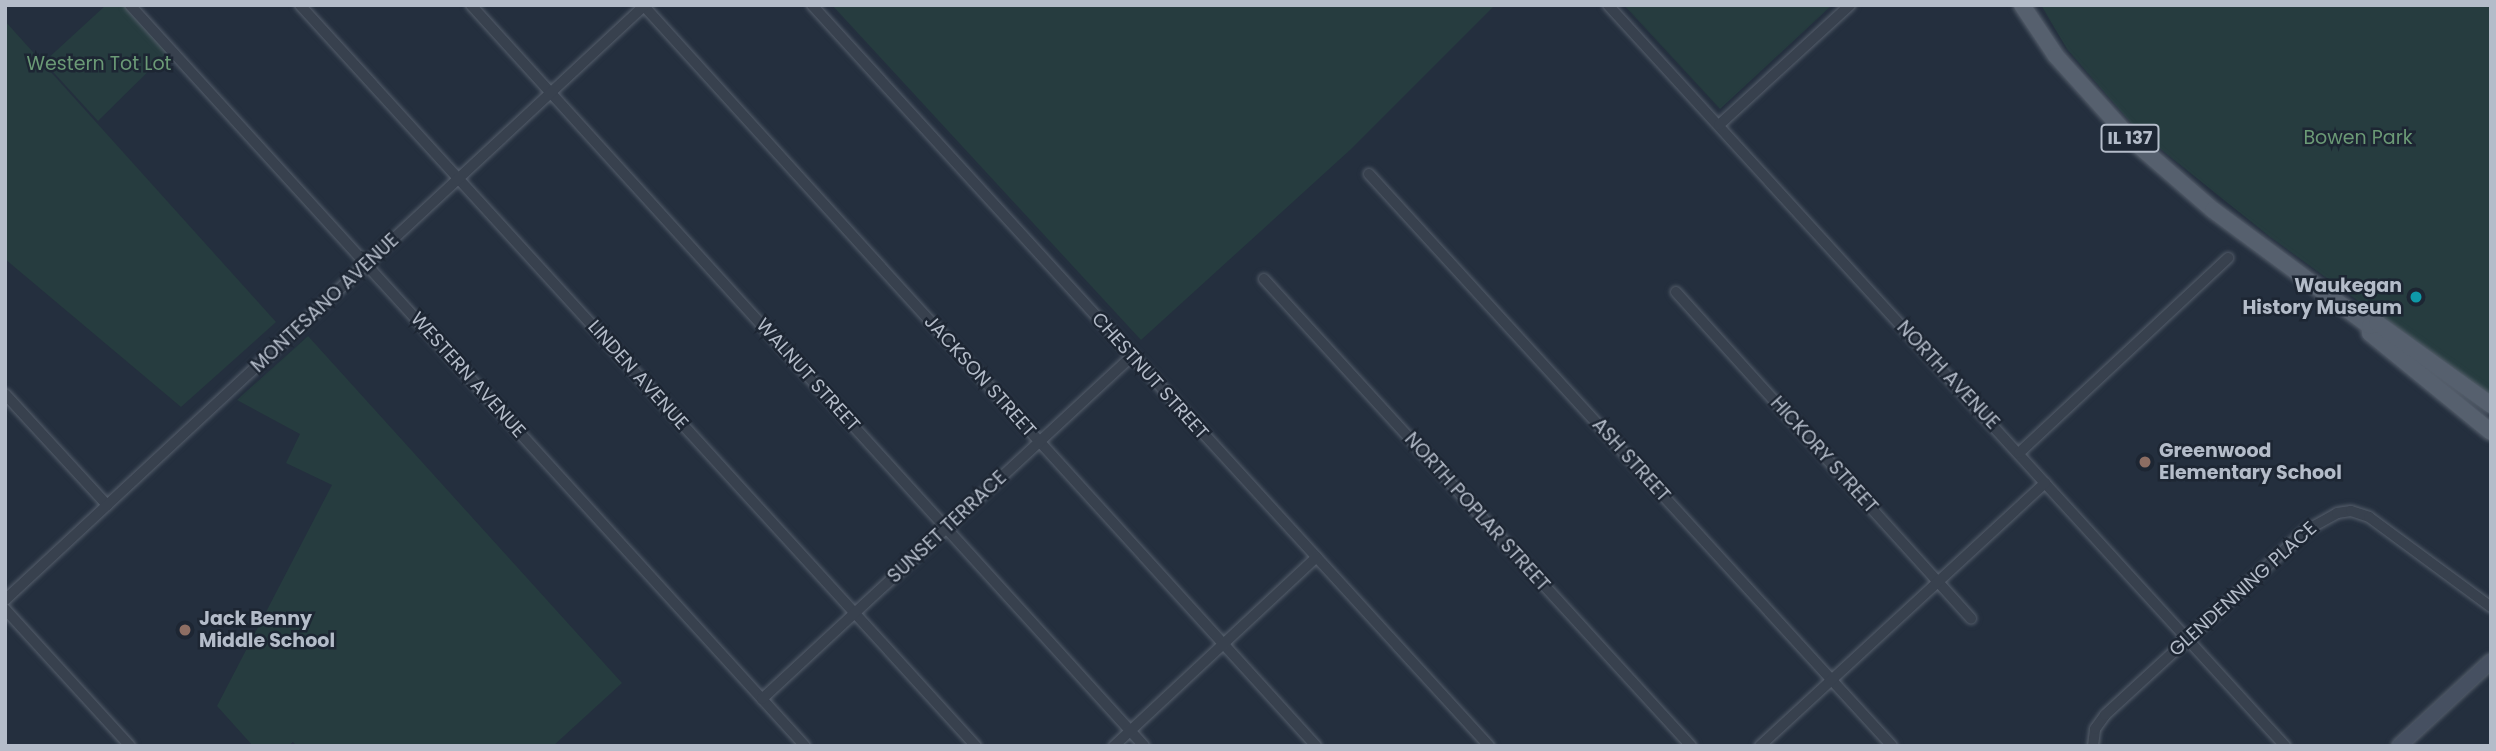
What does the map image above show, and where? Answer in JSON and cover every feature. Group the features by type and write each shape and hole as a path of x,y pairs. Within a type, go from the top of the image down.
{"main road":[{"name":"IL 137","path":"2022,5 2056,56 2131,139 2213,210 2370,326"},
{"name":"IL 137","path":"2370,326 2377,323 2491,404"},
{"name":"IL 137","path":"2370,326 2370,333 2491,432"}],"street":[{"name":"WESTERN AVENUE","path":"130,5 805,746"},
{"name":"LINDEN AVENUE","path":"300,5 976,746"},
{"name":"WALNUT STREET","path":"471,5 1144,746"},
{"name":"CHESTNUT STREET","path":"812,5 1489,746"},
{"name":"NORTH AVENUE","path":"1608,5 2285,746"},
{"path":"1719,125 1850,5"},
{"name":"MONTESANO AVENUE","path":"5,600 644,6"},
{"name":"JACKSON STREET","path":"644,6 1316,746"},
{"name":"ASH STREET","path":"1369,174 1892,746"},
{"path":"2019,453 2228,258"},
{"name":"NORTH POPLAR STREET","path":"1264,279 1691,746"},
{"name":"HICKORY STREET","path":"1676,292 1971,619"},
{"name":"SUNSET TERRACE","path":"762,699 1132,356"},
{"path":"5,394 107,505"},
{"path":"1760,746 1830,678 2045,483"},
{"name":"GLENDENNING PLACE","path":"2093,746 2095,729 2105,715 2319,519 2351,510 2368,517 2491,607"},
{"path":"1114,746 1317,557"},
{"path":"5,609 130,746"},
{"path":"2399,746 2491,661"}],"green space":[{"name":"Western Tot Lot","path":"106,5 123,5 168,52 98,121 44,62"},
{"path":"832,5 1495,5 1350,150 1141,340"},
{"path":"1624,5 1832,5 1720,109"},
{"name":"Bowen Park","path":"2041,5 2491,5 2491,398 2269,236 2138,131 2067,49"},
{"path":"5,21 276,322 181,407 5,259"},
{"path":"308,336 622,683 553,746 297,746 293,742 288,746 253,746 217,706 332,485 286,463 300,434 237,400"}],"place":[{"name":"Waukegan History Museum","path":"2416,297"},
{"name":"Greenwood Elementary School","path":"2145,462"},
{"name":"Jack Benny Middle School","path":"185,630"}]}
